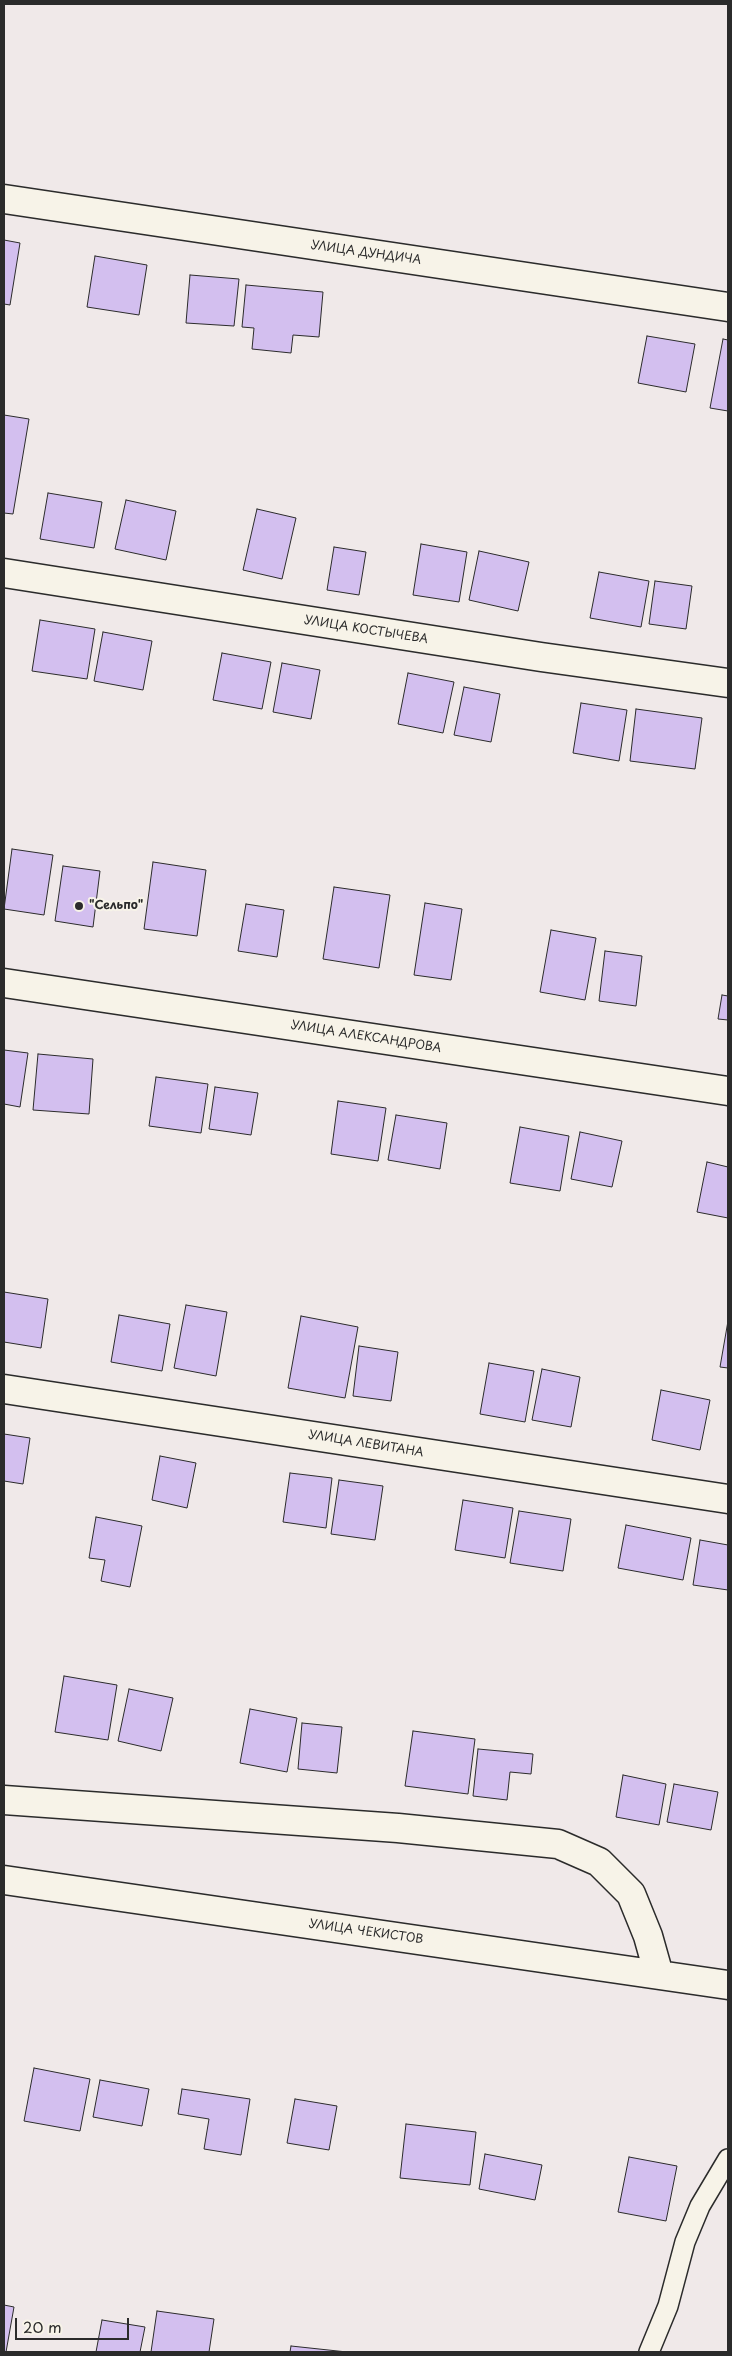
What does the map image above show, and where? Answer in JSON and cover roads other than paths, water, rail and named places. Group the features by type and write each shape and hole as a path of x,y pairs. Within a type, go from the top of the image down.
{"street":[{"name":"УЛИЦА ДУНДИЧА","path":"4,199 728,307"},
{"name":"УЛИЦА КОСТЫЧЕВА","path":"4,573 541,657 728,683"},
{"name":"УЛИЦА АЛЕКСАНДРОВА","path":"4,983 728,1091"},
{"name":"УЛИЦА ЛЕВИТАНА","path":"4,1389 728,1499"},
{"path":"4,1800 398,1828 558,1844 599,1862 631,1894 648,1936 659,1975"},
{"name":"УЛИЦА ЧЕКИСТОВ","path":"4,1880 728,1985"}],"lane":[{"path":"649,2352 668,2306 685,2242 700,2206 728,2159"}],"place":[{"name":"\"Сельпо\"","path":"79,906"}]}
